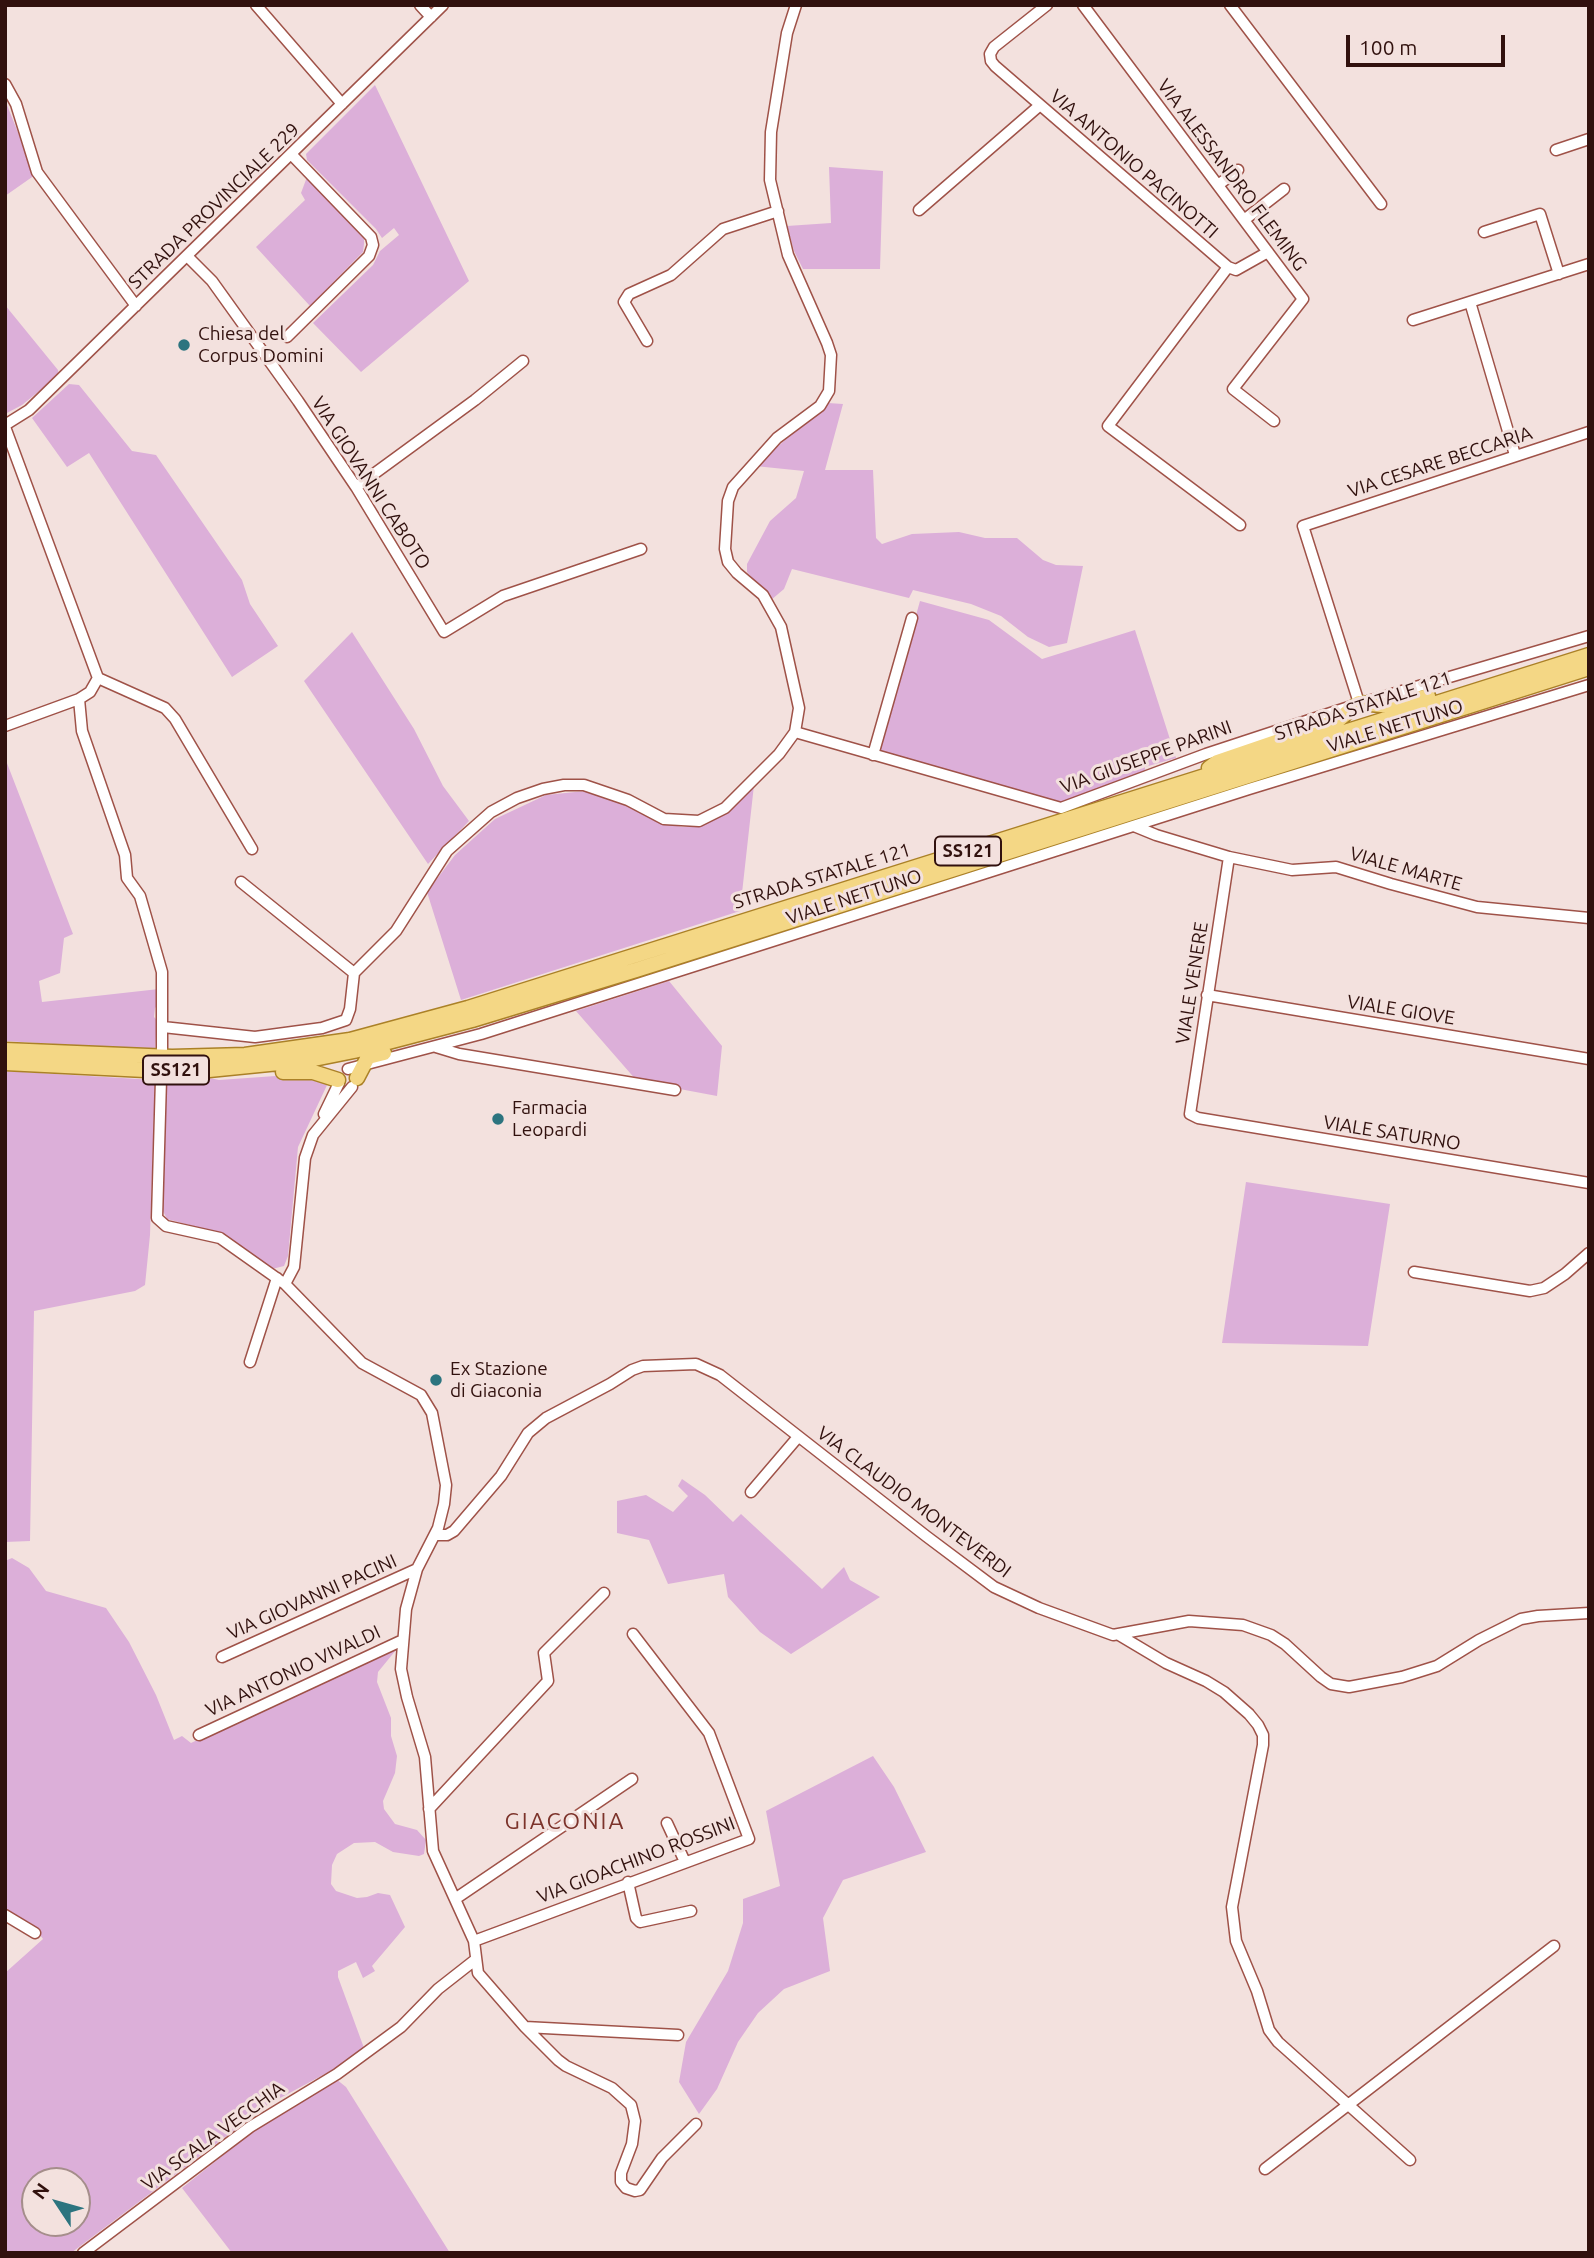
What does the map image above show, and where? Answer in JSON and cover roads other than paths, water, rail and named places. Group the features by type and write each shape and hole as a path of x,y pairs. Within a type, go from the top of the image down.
{"main road":[{"name":"STRADA STATALE 121","path":"346,1046 1589,655"},
{"name":"STRADA STATALE 121","path":"346,1046 472,1020 1589,668"},
{"path":"1189,781 1217,762 1337,721 1359,703 1392,706 1456,688 1488,687"},
{"path":"209,1070 245,1076 298,1070 353,1076 368,1057 433,1040 472,1020"},
{"name":"SS121","path":"5,1050 172,1058 346,1046"},
{"name":"SS121","path":"5,1063 209,1070 309,1060 346,1046"}],"street":[{"path":"256,5 342,104"},
{"path":"420,5 431,18"},
{"name":"STRADA PROVINCIALE 229","path":"5,426 29,411 443,5"},
{"path":"163,1027 255,1037 322,1028 346,1020 354,973 396,931 447,851 491,812 517,798 543,789 584,785 628,800 664,819 699,821 725,808 779,754 795,732 799,708 782,627 763,594 728,562 725,549 729,500 733,487 777,438 820,406 829,391 831,355 788,255 770,180 771,132 787,33 796,5"},
{"name":"VIA ANTONIO PACINOTTI","path":"1047,5 1000,42 990,54 991,61 1039,106 1228,268"},
{"name":"VIA ALESSANDRO FLEMING","path":"1083,5 1303,299 1233,389 1275,421"},
{"path":"1230,5 1381,204"},
{"path":"5,84 16,104 37,172 136,306"},
{"path":"919,211 1039,106"},
{"path":"1556,150 1589,139"},
{"path":"287,337 369,257 373,245 371,237 291,154"},
{"path":"1218,185 1238,170"},
{"path":"1244,220 1284,189"},
{"path":"648,341 624,302 629,294 671,275 723,229 778,211"},
{"path":"1484,232 1540,214 1559,274"},
{"path":"1240,525 1108,426 1228,268 1236,270 1268,252"},
{"name":"VIA GIOVANNI CABOTO","path":"187,256 212,281 356,487 444,632 503,596 641,549"},
{"path":"1413,320 1589,264"},
{"path":"1470,302 1515,455"},
{"path":"356,487 475,400 523,361"},
{"path":"5,426 98,678 165,708 175,719 253,849"},
{"name":"VIA CESARE BECCARIA","path":"1359,703 1303,526 1589,432"},
{"path":"873,755 912,618"},
{"name":"VIA GIUSEPPE PARINI","path":"795,732 1061,808 1206,754 1359,703 1589,636"},
{"path":"5,726 79,699 90,692 98,678"},
{"name":"VIALE NETTUNO","path":"353,1076 436,1047 1589,685"},
{"path":"79,699 82,731 125,855 127,878 140,896 162,972 162,1050"},
{"name":"VIALE MARTE","path":"1135,826 1229,857 1292,870 1336,867 1477,907 1589,918"},
{"name":"VIALE VENERE","path":"1190,1114 1229,857"},
{"path":"242,882 354,973"},
{"name":"VIALE GIOVE","path":"1207,996 1589,1059"},
{"path":"436,1047 459,1054 675,1090"},
{"path":"250,1362 281,1281 294,1267 305,1158 313,1135 353,1076"},
{"path":"162,1079 157,1218 166,1226 220,1238 281,1281 362,1363 424,1398 432,1413 446,1485 444,1504 435,1535 417,1569 406,1609 401,1669 425,1757 433,1851 474,1941 478,1973 525,2027 566,2066 612,2088 631,2105 635,2122 632,2144 621,2173 621,2182 626,2188 635,2192 640,2190 662,2158 695,2124"},
{"name":"VIALE SATURNO","path":"1190,1114 1198,1118 1589,1183"},
{"path":"1414,1272 1530,1292 1544,1288 1589,1253"},
{"name":"VIA CLAUDIO MONTEVERDI","path":"435,1535 447,1535 454,1531 501,1476 535,1426 546,1418 643,1366 696,1364 720,1375 995,1587 1039,1608 1114,1635 1189,1621 1243,1625 1272,1635 1331,1684 1349,1687 1402,1677 1437,1666 1479,1640 1521,1619 1589,1613"},
{"path":"751,1492 798,1437"},
{"name":"VIA GIOVANNI PACINI","path":"222,1657 417,1569"},
{"path":"429,1809 548,1681 544,1653 604,1593"},
{"name":"VIA GIOACHINO ROSSINI","path":"474,1941 749,1839 709,1732 633,1634"},
{"path":"1118,1635 1224,1692 1258,1725 1263,1735 1263,1745 1232,1907 1237,1941 1269,2030 1278,2042 1410,2160"},
{"name":"VIA ANTONIO VIVALDI","path":"198,1735 403,1640"},
{"path":"455,1899 632,1779"},
{"path":"667,1823 685,1862"},
{"path":"628,1882 639,1922 691,1911"},
{"path":"5,1915 35,1933"},
{"path":"1265,2169 1554,1946"},
{"name":"VIA SCALA VECCHIA","path":"83,2253 250,2127 337,2074 401,2027 438,1989 475,1960"},
{"path":"525,2027 678,2035"}],"place":[{"name":"Chiesa del Corpus Domini","path":"184,345"},
{"name":"Farmacia Leopardi","path":"498,1119"},
{"name":"Ex Stazione di Giaconia","path":"436,1380"}],"district":[{"name":"GIACONIA","path":"565,1821"}]}
